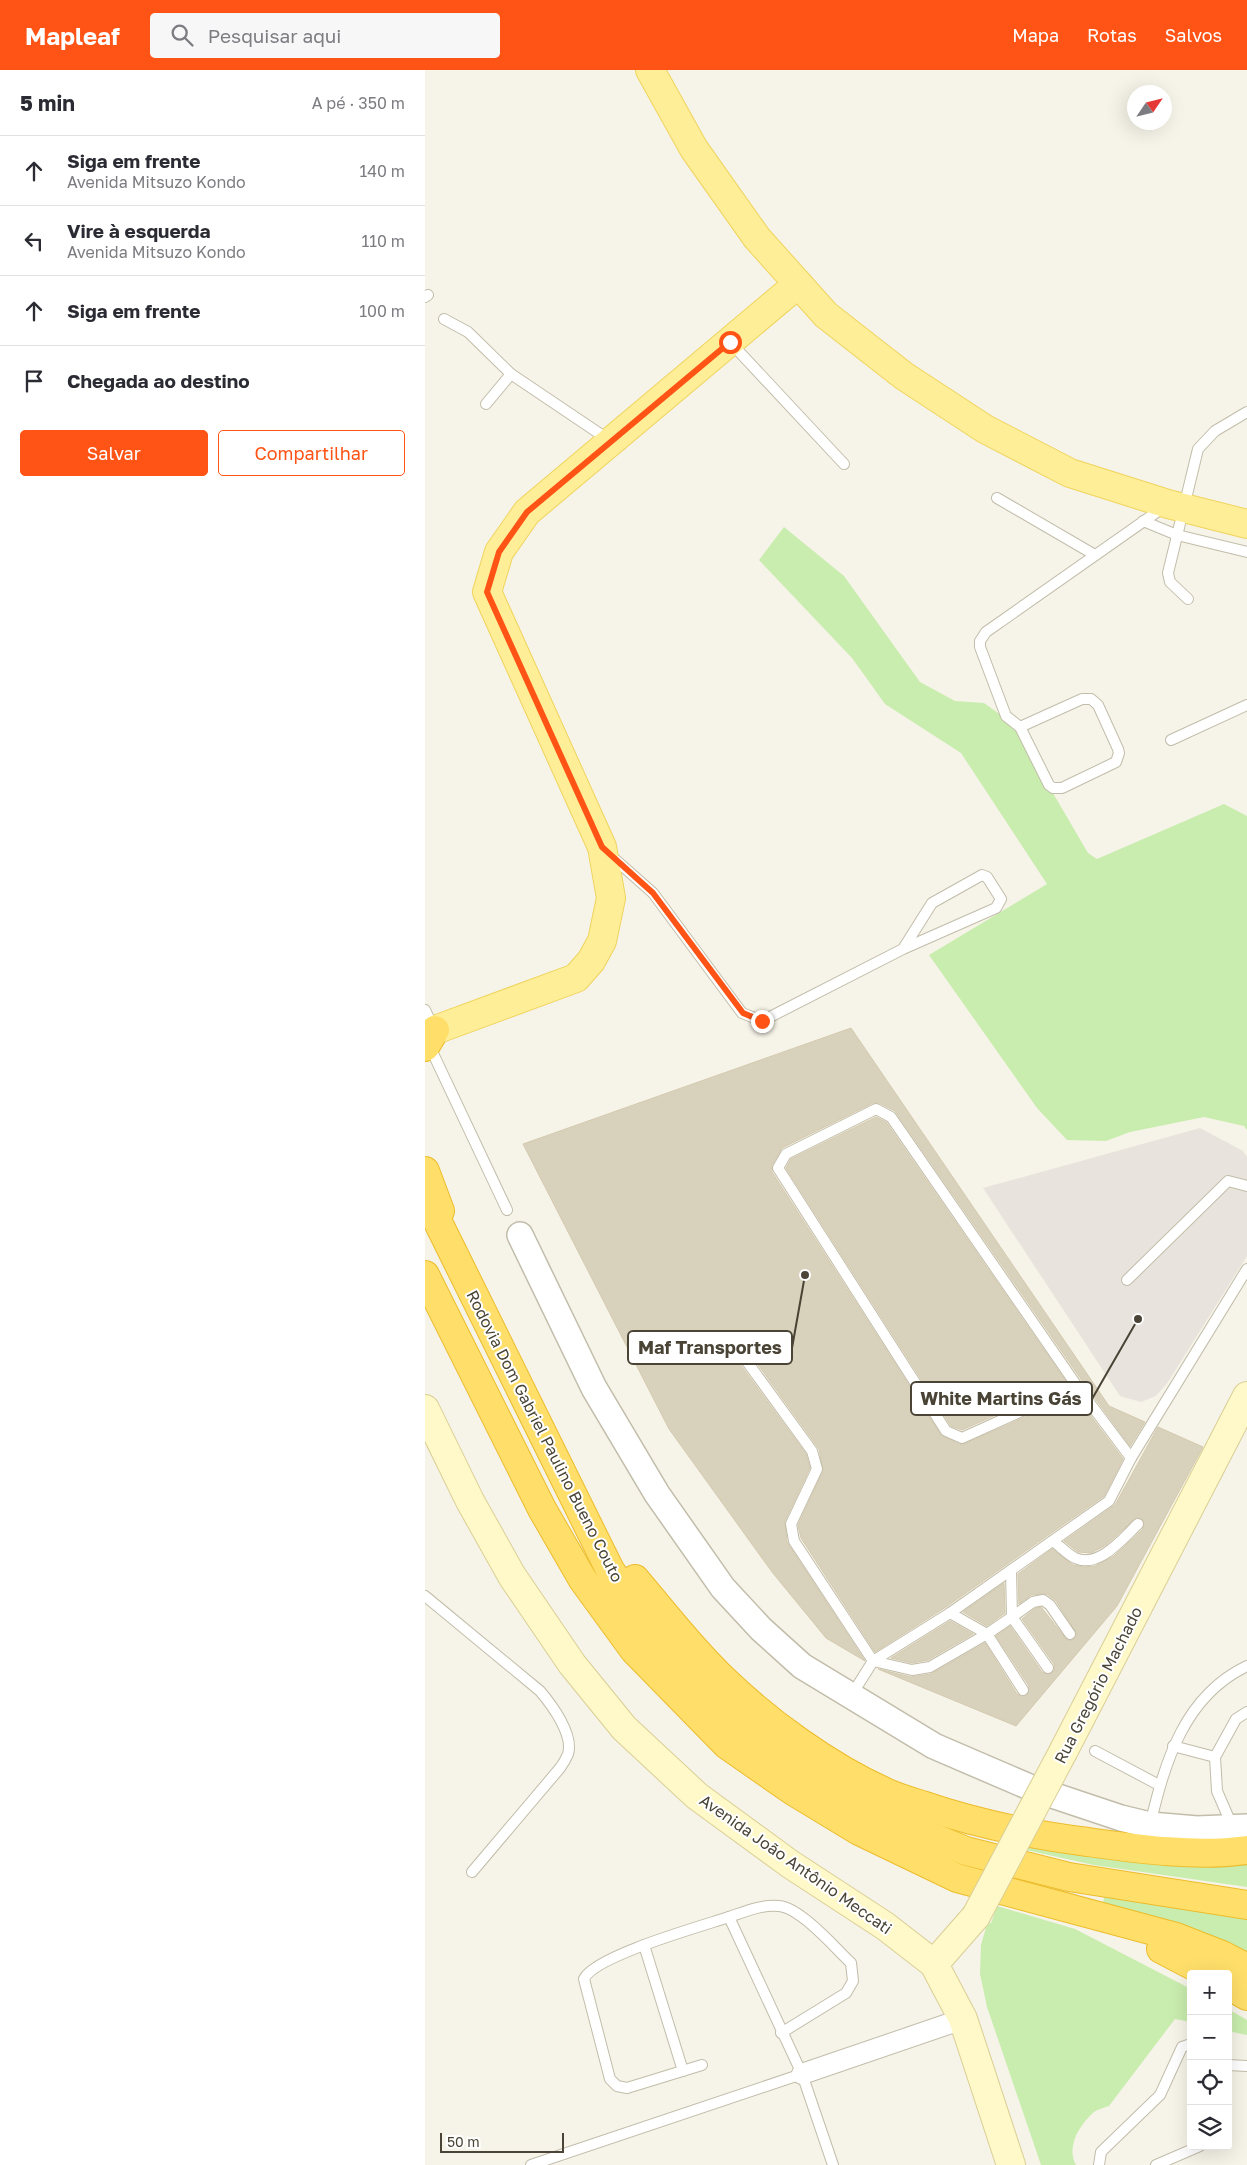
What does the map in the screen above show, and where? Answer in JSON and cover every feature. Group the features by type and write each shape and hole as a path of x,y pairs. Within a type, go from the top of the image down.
{"highway":[{"path":"425,1171 464,1276"},
{"name":"Rodovia Dom Gabriel Paulino Bueno Couto","path":"425,1196 534,1420 577,1500 610,1570 655,1636 698,1686 746,1729 804,1772 876,1814 966,1851 1069,1877 1247,1905"},
{"name":"Rodovia Dom Gabriel Paulino Bueno Couto","path":"425,1274 543,1509 583,1580 634,1650 727,1745 793,1791 859,1831 957,1878 1176,1937 1222,1955 1247,1968"},
{"path":"577,1500 622,1563 684,1637 725,1681 764,1715 821,1756 883,1792 962,1818 1043,1836 1118,1846 1178,1850 1243,1835"},
{"path":"1035,1899 1152,1944 1201,1970"},
{"path":"1232,1987 1247,1996"}],"main road":[{"path":"650,70 694,149 757,238 826,315 904,376 985,429 1070,473 1176,506 1247,524"},
{"path":"428,1032 575,978 591,961 602,942 611,898 602,847 487,592 499,552 527,512 798,284"},
{"name":"Rua Gregório Machado","path":"934,1964 976,1916 1247,1396"},
{"name":"Avenida João Antônio Meccati","path":"425,1409 470,1501 512,1576 573,1664 624,1728 697,1796 790,1864 885,1926 934,1964 963,2019 1011,2165"}],"street":[{"path":"520,1235 594,1388 657,1494 692,1547 723,1588 761,1629 802,1666 933,1746 1034,1789 1121,1818 1150,1825 1243,1835"},
{"path":"802,2074 963,2019"}],"lane":[{"path":"444,318 468,332 511,374 612,442"},
{"path":"730,342 844,464"},
{"path":"486,404 511,374"},
{"path":"1188,599 1170,582 1168,573 1177,534 1176,506 1198,449 1215,431 1247,412"},
{"path":"997,498 1095,555"},
{"path":"1021,727 1082,699 1091,699 1098,706 1118,748 1118,758 1112,765 1062,788 1053,788 1046,782 1021,727 1005,716 980,642 986,632 1143,521 1176,506"},
{"path":"1143,521 1177,534 1247,552"},
{"path":"1171,740 1247,705"},
{"path":"602,847 653,893 743,1013 762,1021 903,949 996,908 1001,899 987,877 982,875 932,902 903,949"},
{"path":"428,1032 507,1210"},
{"path":"1077,1386 962,1438 946,1431 778,1168 786,1154 876,1110 891,1117 1077,1386 1131,1458"},
{"path":"1127,1280 1228,1181 1247,1186"},
{"path":"851,1696 873,1661 950,1613 1109,1501 1131,1458 1247,1269"},
{"path":"732,1341 812,1451 817,1469 791,1524 794,1541 873,1661 912,1670 929,1667 987,1634 1033,1602 1043,1600 1051,1605 1070,1634"},
{"path":"1053,1541 1076,1558 1093,1559 1105,1555 1138,1524"},
{"path":"1011,1570 1012,1617 1047,1668"},
{"path":"425,1596 540,1691 552,1704 566,1732 569,1752 560,1768 471,1872"},
{"path":"950,1613 987,1634 1023,1690"},
{"path":"1150,1825 1159,1785 1173,1746 1191,1712 1216,1685 1247,1666"},
{"path":"1243,1835 1217,1791 1215,1757 1236,1719 1247,1712"},
{"path":"1173,1746 1215,1757"},
{"path":"1095,1751 1159,1785"},
{"path":"702,2065 627,2088 617,2086 610,2079 585,1978 587,1972 606,1960 644,1945 758,1908 779,1906 794,1910 851,1964 853,1981 846,1993 781,2033"},
{"path":"729,1917 781,2033 802,2074 833,2165"},
{"path":"644,1945 683,2071"},
{"path":"1099,2165 1101,2152 1160,2095 1183,2047 1187,2046"},
{"path":"1232,2065 1247,2066"},
{"path":"531,2165 802,2074"},
{"path":"1156,2165 1191,2150"}],"shaded area":[{"path":"1200,1128 1243,1151 1247,1157 1247,1256 1168,1382 1156,1396 1141,1402 1120,1396 983,1188"}],"green space":[{"path":"784,527 844,576 920,682 955,701 984,703 1012,723 1088,853 1097,859 1224,804 1247,816 1247,1130 1244,1126 1204,1117 1130,1132 1106,1141 1067,1140 1037,1108 929,955 1047,884 961,753 885,704 852,658 759,560"},
{"path":"1029,1841 1247,1857 1247,1887 1094,1865 1026,1850"},
{"path":"1104,1897 1247,1917 1247,1955 1103,1904"},
{"path":"997,1906 1075,1929 1187,1987 1187,2021 1175,2019 1109,2106 1094,2112 1083,2123 1073,2144 1073,2158 1076,2165 1041,2165 987,2007 980,1974 981,1945 987,1924 991,1923"},
{"path":"1232,2011 1247,2020 1247,2035 1232,2032"}],"building":[{"path":"851,1028 1109,1406 1145,1422 1130,1446 1083,1382 895,1111 879,1103 873,1103 782,1148 772,1165 772,1172 941,1435 959,1444 964,1444 1075,1395 1123,1459 1104,1496 946,1607 875,1652 801,1538 798,1525 823,1471 819,1449 738,1337 732,1334 728,1336 726,1345 806,1454 810,1468 785,1521 787,1542 865,1661 826,1638 772,1572 669,1429 523,1144"},
{"path":"876,1117 886,1122 1067,1383 962,1430 951,1426 786,1168 791,1159"},
{"path":"1158,1427 1203,1447 1117,1606 1016,1726 878,1669 911,1677 931,1674 985,1643 1017,1694 1023,1697 1027,1695 1029,1686 996,1636 1010,1626 1042,1672 1048,1675 1054,1671 1054,1664 1022,1619 1036,1608 1041,1607 1067,1640 1073,1640 1077,1634 1056,1601 1047,1594 1031,1595 1019,1604 1018,1574 1052,1549 1073,1565 1095,1566 1114,1556 1143,1529 1143,1520 1136,1518 1106,1545 1091,1553 1078,1552 1064,1541 1115,1505"},
{"path":"1004,1583 1005,1613 987,1626 963,1612"},
{"path":"950,1621 973,1634 928,1660 912,1663 891,1658"}],"place":[{"name":"Maf Transportes","path":"805,1275"},
{"name":"White Martins Gás","path":"1138,1319"}],"route":[{"path":"730,342 527,512 499,552 487,592 602,847 653,893 743,1013 762,1021"}]}
